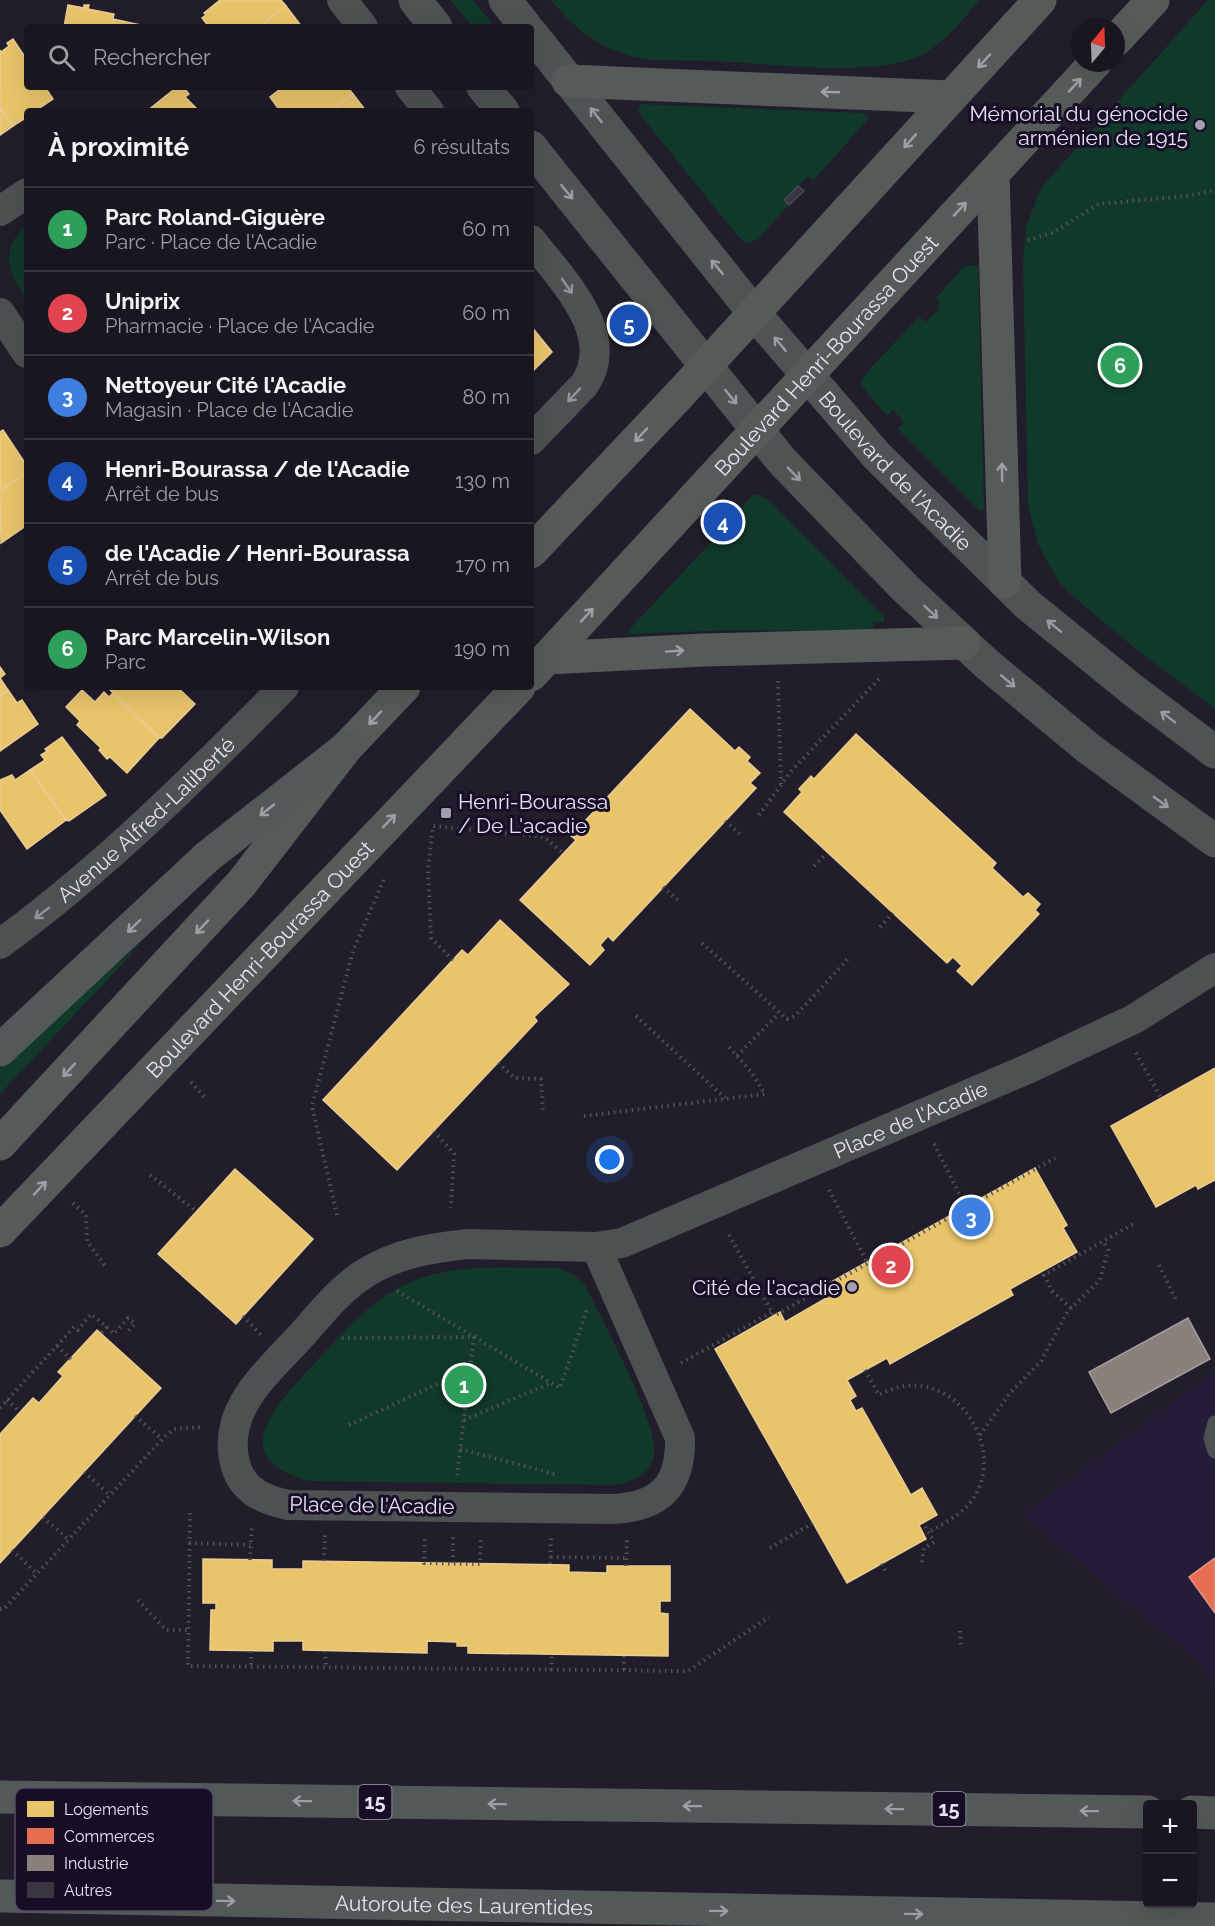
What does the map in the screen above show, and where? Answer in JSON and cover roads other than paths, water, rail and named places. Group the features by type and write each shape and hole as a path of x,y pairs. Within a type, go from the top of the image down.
{"highway":[{"path":"0,1050 207,856 346,748"},
{"name":"15","path":"0,1797 15,1797"},
{"name":"15","path":"213,1800 1143,1812"},
{"path":"1197,1812 1215,1813"},
{"name":"Autoroute des Laurentides","path":"0,1896 15,1896"},
{"name":"Autoroute des Laurentides","path":"213,1901 1215,1919"},
{"path":"602,1926 660,1910"}],"main road":[{"path":"415,0 434,24"},
{"path":"505,0 524,24"},
{"path":"534,549 754,313 1040,0"},
{"path":"1125,30 1153,0"},
{"name":"Boulevard de l'Acadie","path":"534,37 754,313 878,456 1005,582 1091,657 1215,752"},
{"name":"Boulevard Henri-Bourassa Ouest","path":"539,666 1087,72"},
{"path":"568,81 950,98"},
{"path":"486,90 500,108"},
{"path":"534,151 782,460 840,521 964,643 1088,748 1215,841"},
{"path":"993,174 1005,582"},
{"path":"539,666 704,650 964,643"},
{"path":"0,1144 241,884 346,748 401,690"},
{"name":"Boulevard Henri-Bourassa Ouest","path":"0,1231 516,690"}],"street":[{"path":"342,0 361,24"},
{"path":"412,90 427,108"},
{"path":"0,211 24,195"},
{"path":"534,244 578,302 595,344 596,356 591,374 534,437"},
{"path":"0,313 24,349"},
{"name":"Avenue Alfred-Laliberté","path":"4,933 58,901 129,838 281,690"},
{"name":"Place de l'Acadie","path":"596,1247 680,1438 677,1471 669,1486 657,1497 631,1508 612,1509 288,1505 259,1496 245,1485 238,1473 231,1441 233,1425 241,1406 256,1385 334,1299 364,1274 396,1258 440,1247 492,1243 596,1247 622,1243 1028,1069 1134,1019 1215,968"}],"lane":[{"path":"1215,1423 1211,1438 1215,1451"}],"place":[{"name":"Mémorial du génocide arménien de 1915","path":"1200,125"},
{"name":"de l'Acadie / Henri-Bourassa","path":"629,324"},
{"name":"Parc Marcelin-Wilson","path":"1120,365"},
{"name":"Henri-Bourassa / de l'Acadie","path":"723,522"},
{"name":"Henri-Bourassa / De L'acadie","path":"446,813"},
{"name":"Nettoyeur Cité l'Acadie","path":"971,1217"},
{"name":"Uniprix","path":"891,1265"},
{"name":"Cité de l'acadie","path":"852,1287"},
{"name":"Parc Roland-Giguère","path":"464,1385"}]}
